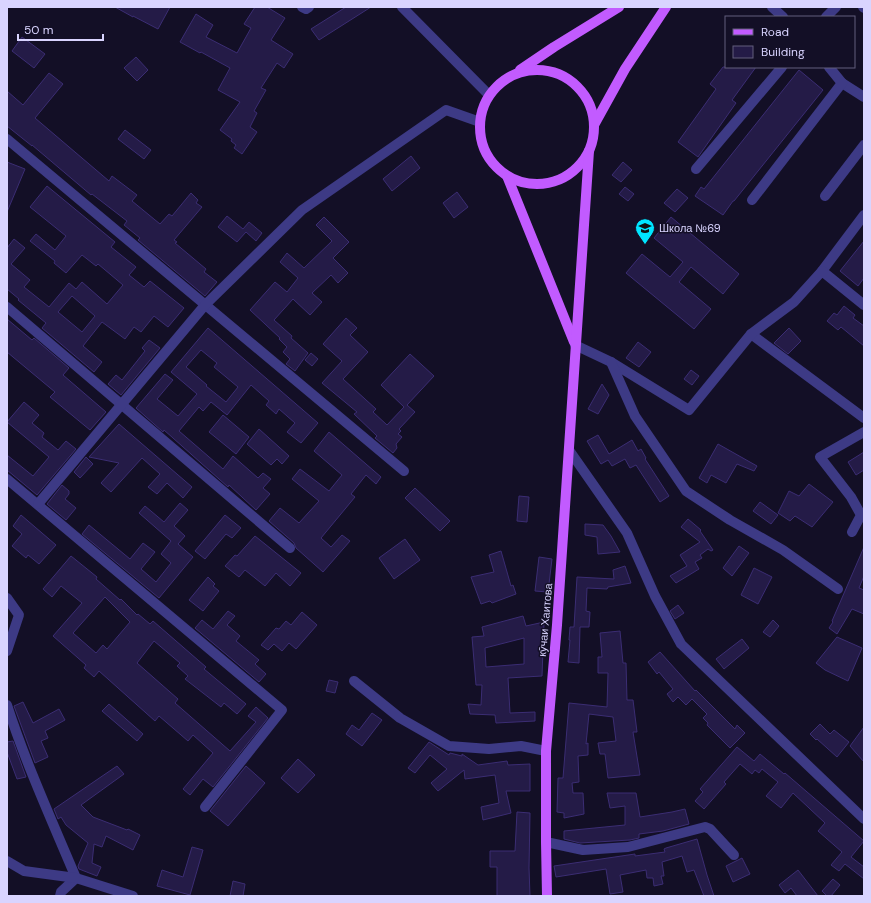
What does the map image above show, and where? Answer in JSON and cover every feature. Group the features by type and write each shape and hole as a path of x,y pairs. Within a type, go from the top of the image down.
{"main road":[{"path":"499,84 514,74 532,69 557,73 568,78 582,91 591,107 594,126 593,138 589,151 578,167 562,178 544,184 525,183 507,176 495,166 486,153 481,138 480,122 482,108 489,95 499,84 554,47 619,7"},
{"path":"594,126 624,69 666,7"},
{"name":"кӯчаи Хаитова","path":"547,896 546,751 570,450 575,345 589,151"},
{"path":"507,176 575,345"}],"street":[{"path":"302,7 306,9 309,7"},
{"path":"402,7 489,95"},
{"path":"772,7 782,16"},
{"path":"827,16 836,7"},
{"path":"696,170 781,68"},
{"path":"830,68 842,83 864,97"},
{"path":"752,200 842,83"},
{"path":"38,504 205,305 302,210 446,110 480,122"},
{"path":"7,139 404,471"},
{"path":"824,196 864,145"},
{"path":"575,345 611,362 689,410 751,334 794,302 822,271 864,216"},
{"path":"822,271 864,305"},
{"path":"7,308 290,548"},
{"path":"751,334 864,418"},
{"path":"611,362 635,416 686,492 730,520 782,550 838,589"},
{"path":"852,532 861,515 851,497 820,457 864,432"},
{"path":"570,450 627,533 655,596 681,644 864,819"},
{"path":"7,479 282,710 205,807"},
{"path":"7,598 19,615 7,651"},
{"path":"354,681 400,718 449,746 489,749 521,746 546,751"},
{"path":"7,705 35,780 76,878"},
{"path":"546,842 583,850 628,847 705,827 710,829 734,854"},
{"path":"7,861 24,871 76,878 133,896"},
{"path":"60,896 61,892 76,878"}],"building":[{"path":"115,7 170,7 158,29"},
{"path":"255,7 267,7 285,18 271,40 293,54 284,68 277,63 261,88 266,90 254,111 257,113 250,127 257,132 242,154 234,148 236,145 231,141 232,139 220,130 240,102 218,90 230,68 180,42 196,14 213,25 206,37 237,53 251,28 244,24"},
{"path":"346,7 371,7 319,40 311,29"},
{"path":"22,37 45,54 34,68 12,51"},
{"path":"136,57 148,70 137,81 124,68"},
{"path":"723,67 755,68 732,100 736,103 698,157 678,142 716,89 710,84"},
{"path":"799,70 823,90 723,215 695,196 701,187 704,189"},
{"path":"49,73 63,84 35,118 109,181 112,176 137,195 132,201 160,224 169,214 172,216 191,193 198,200 196,203 202,207 174,240 177,242 175,243 206,269 204,272 217,282 205,296 138,240 140,238 124,225 127,221 92,194 91,195 7,126 7,91 23,105"},
{"path":"125,130 151,150 144,159 118,139"},
{"path":"411,156 420,168 392,191 383,179"},
{"path":"7,162 25,169 7,212"},
{"path":"623,162 632,170 621,182 612,175"},
{"path":"47,186 115,242 111,247 136,267 129,275 144,287 150,281 184,308 168,327 154,316 141,332 134,327 125,339 102,322 83,346 102,362 94,372 42,328 46,323 7,289 7,248 14,239 25,248 11,264 30,280 24,287 49,307 69,283 76,289 82,282 107,304 123,285 98,264 96,266 82,255 66,273 54,263 55,261 30,241 36,234 55,250 66,236 30,207","holes":["72,296 95,316 82,332 58,312"]},
{"path":"625,187 634,194 628,201 619,194"},
{"path":"677,189 688,198 675,212 664,203"},
{"path":"457,192 468,207 454,218 443,203"},
{"path":"227,216 243,229 249,222 262,233 256,241 246,232 237,242 218,227"},
{"path":"324,217 349,242 333,258 348,273 338,283 331,275 312,293 322,302 310,315 293,299 274,320 308,353 295,371 286,364 290,359 283,352 287,347 279,339 280,338 250,310 275,282 287,292 298,278 280,262 287,253 304,268 332,241 316,225"},
{"path":"671,217 739,274 723,294 691,267 679,282 711,309 694,329 626,273 642,254 670,277 683,262 654,238"},
{"path":"864,241 864,278 858,286 840,271"},
{"path":"844,306 855,315 853,318 864,326 864,346 841,327 838,330 827,321 834,313 837,315"},
{"path":"346,318 357,328 350,335 368,352 343,379 376,409 373,412 387,425 404,407 381,385 410,354 434,376 407,405 415,412 399,429 401,431 398,434 402,437 396,444 397,448 393,453 375,438 377,436 354,414 357,412 322,383 342,361 323,344"},
{"path":"7,319 32,340 34,338 69,368 63,375 106,412 90,430 50,397 55,392 7,352"},
{"path":"208,328 318,423 301,443 287,432 295,423 279,409 276,414 266,405 269,401 251,385 227,415 211,402 203,411 199,407 179,431 223,469 233,456 258,478 263,473 271,479 263,488 270,494 256,510 229,485 228,487 164,430 163,432 136,408 165,374 173,380 157,399 178,416 197,394 171,372","holes":["201,350 217,363 214,367 238,387 226,402 186,367"]},
{"path":"789,328 801,341 788,354 774,343"},
{"path":"149,340 160,348 121,395 108,384 116,375 122,380 145,351 142,348"},
{"path":"638,342 651,352 639,367 626,358"},
{"path":"311,353 318,359 312,366 305,360"},
{"path":"691,370 699,376 692,385 684,379"},
{"path":"602,384 609,395 598,414 588,409"},
{"path":"24,402 39,415 32,423 44,433 42,437 58,450 66,441 76,449 37,495 7,470 7,455 33,476 49,457 7,422"},
{"path":"223,415 249,437 236,454 209,432"},
{"path":"119,424 192,487 183,498 167,483 157,494 148,487 160,474 142,458 111,492 101,483 119,463 89,457"},
{"path":"259,429 289,456 282,464 277,459 271,465 247,444"},
{"path":"329,432 381,477 376,484 366,475 351,494 355,497 321,538 331,547 342,535 350,541 323,572 269,521 280,508 299,523 319,501 292,479 300,469 329,491 342,475 314,451"},
{"path":"598,435 609,454 632,440 638,451 641,449 646,458 645,459 669,496 660,502 636,465 630,468 625,459 612,466 608,460 601,464 587,441"},
{"path":"718,444 757,466 754,471 737,464 726,483 711,475 707,483 699,478"},
{"path":"864,452 864,470 856,475 848,462"},
{"path":"86,457 93,464 80,478 74,472"},
{"path":"809,484 833,502 812,527 795,516 790,521 778,513 789,491 799,496"},
{"path":"62,485 69,491 69,494 65,499 76,508 66,520 47,504"},
{"path":"415,488 450,521 440,531 405,498"},
{"path":"519,496 529,497 527,522 517,521"},
{"path":"760,502 778,515 771,524 753,511"},
{"path":"180,503 188,510 174,526 185,536 178,544 193,557 159,598 82,534 89,525 130,559 143,543 155,552 141,569 156,582 171,563 161,554 171,541 139,513 145,506 164,522"},
{"path":"21,515 56,545 39,564 28,555 26,558 12,546 22,534 13,526"},
{"path":"225,515 241,528 232,538 226,534 205,559 195,551"},
{"path":"688,519 701,530 700,531 713,550 711,551 708,549 700,555 702,558 695,562 699,569 676,583 670,576 687,566 680,555 700,542 681,527"},
{"path":"585,524 603,525 620,552 598,554 597,537 585,535"},
{"path":"255,536 301,573 290,586 276,573 265,586 245,570 239,577 225,566 235,555 237,556"},
{"path":"405,539 420,560 394,579 379,558"},
{"path":"739,546 749,553 732,576 723,568"},
{"path":"864,547 864,576 859,588 864,590 864,614 852,609 837,634 829,628 833,622 832,621"},
{"path":"501,551 511,586 513,585 516,594 492,603 490,601 481,604 471,577 494,572 489,555"},
{"path":"71,556 97,577 96,579 120,600 121,599 137,615 138,614 150,624 153,621 206,667 204,669 246,704 237,714 224,703 221,707 185,679 188,676 177,666 180,663 154,641 137,663 178,699 175,703 230,751 256,722 248,716 256,707 268,718 213,787 203,779 190,795 183,789 213,753 193,735 188,741 159,716 155,721 99,671 94,677 84,668 86,665 53,636 82,603 61,586 52,597 43,589","holes":["105,597 130,622 107,649 103,645 96,653 73,633"]},
{"path":"539,557 552,559 548,592 535,591"},
{"path":"625,566 631,583 608,587 607,589 587,588 586,611 590,612 589,627 580,627 579,663 568,662 570,627 574,627 577,577 614,579 613,570"},
{"path":"754,568 772,577 758,604 741,595"},
{"path":"208,577 215,584 213,586 219,591 203,611 189,600"},
{"path":"678,605 684,613 675,619 670,611"},
{"path":"228,611 235,616 227,625 240,636 236,641 259,660 255,664 266,674 259,682 195,628 202,620 213,629"},
{"path":"302,612 317,625 296,649 289,643 282,651 274,644 268,650 261,645 276,628 279,629 286,621 291,625"},
{"path":"523,616 526,626 544,622 542,676 508,678 510,713 535,712 535,721 496,723 495,715 470,714 468,704 481,705 482,685 476,685 472,637 484,636 482,627","holes":["524,638 524,664 486,667 485,648"]},
{"path":"773,620 779,626 770,637 763,632"},
{"path":"620,631 623,663 626,663 627,700 633,700 637,732 633,732 640,775 608,778 605,754 600,754 598,743 616,741 613,717 589,714 586,744 588,743 588,755 578,756 579,782 572,783 573,793 583,793 584,814 564,818 564,813 557,812 558,778 563,778 569,703 607,707 608,673 598,673 598,657 602,657 600,633"},
{"path":"837,637 862,648 848,681 825,670 816,663"},
{"path":"742,639 749,648 724,669 716,659"},
{"path":"660,652 695,691 696,690 735,729 737,725 745,733 730,748 707,725 708,723 703,718 707,714 692,699 686,705 678,697 673,702 667,694 673,689 659,672 657,674 648,662"},
{"path":"329,680 338,682 335,693 326,691"},
{"path":"23,702 33,723 59,709 65,720 45,731 48,738 41,741 48,757 35,763 14,706"},
{"path":"109,704 143,734 137,741 102,711"},
{"path":"372,713 382,720 362,746 346,734 352,725 359,730"},
{"path":"820,724 830,734 834,730 849,742 837,757 810,734"},
{"path":"864,727 864,762 850,746"},
{"path":"13,741 26,777 17,779 7,752 7,742"},
{"path":"429,742 449,755 450,753 462,756 462,754 478,765 507,761 508,765 530,764 530,791 506,791 511,813 483,820 481,807 499,803 495,775 465,779 464,770 438,791 431,783 447,769 430,755 415,773 408,768"},
{"path":"737,747 754,761 760,754 784,774 785,773 864,841 851,857 864,867 864,879 845,864 839,871 831,865 842,852 818,831 825,823 793,793 781,808 766,796 778,782 762,769 759,773 755,770 752,774 740,764 724,782 726,784 704,809 695,801 703,792 700,789"},
{"path":"298,759 315,775 298,793 281,778"},
{"path":"117,766 124,774 81,805 93,817 127,830 128,829 140,835 133,850 106,836 102,847 94,844 92,863 101,867 97,876 79,869 78,866 88,843 66,825 61,817 58,819 54,809"},
{"path":"246,766 265,783 228,826 210,811"},
{"path":"607,793 636,793 640,817 685,809 689,824 663,831 639,834 639,838 630,840 580,843 564,839 564,831 625,825 625,806 610,808"},
{"path":"517,812 530,813 530,896 497,896 497,867 490,867 490,851 515,851"},
{"path":"697,839 714,896 704,896 694,870 687,872 682,856 662,862 664,876 661,876 663,884 654,886 653,878 647,878 646,870 620,875 623,892 610,894 606,869 556,877 554,866 635,854 635,856 665,852 664,849 666,848"},
{"path":"192,847 203,850 190,895 157,886 162,870 183,877"},
{"path":"742,858 750,874 733,882 726,866"},
{"path":"798,870 818,896 797,896 791,888 785,893 779,885"},
{"path":"833,879 840,885 831,896 827,896 822,891"},
{"path":"233,881 245,884 243,896 230,896"}],"place":[{"name":"Школа №69","path":"645,245"}]}
